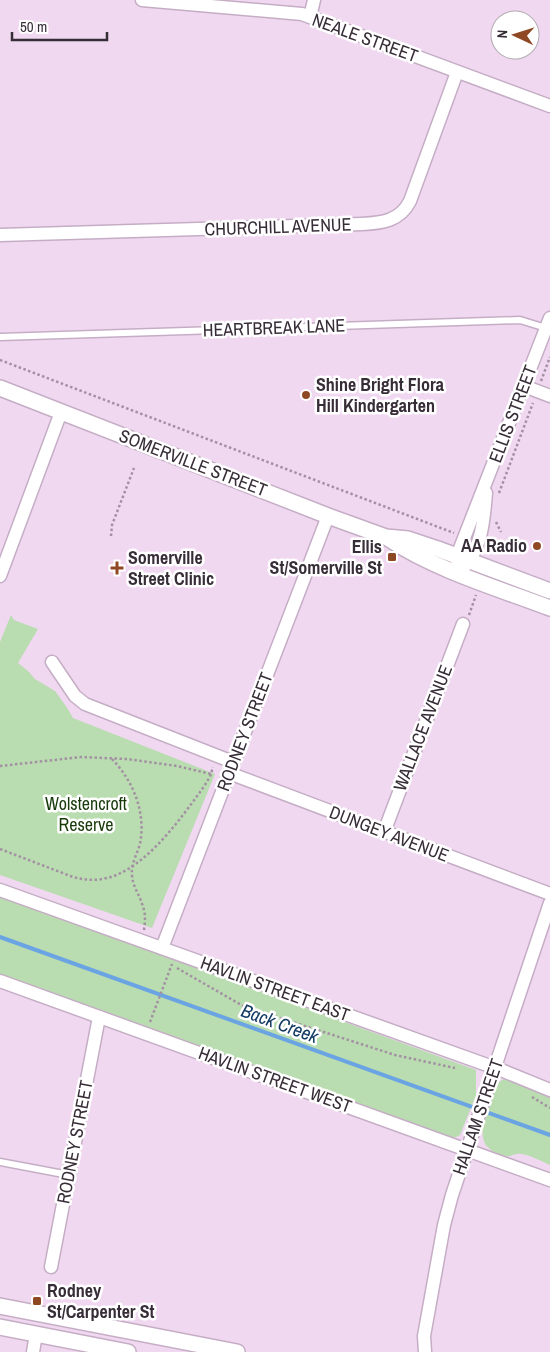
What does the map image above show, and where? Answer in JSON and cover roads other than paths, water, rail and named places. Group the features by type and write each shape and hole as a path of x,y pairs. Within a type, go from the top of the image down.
{"street":[{"name":"NEALE STREET","path":"142,0 292,13 310,17 550,106"},
{"path":"310,17 314,0"},
{"name":"CHURCHILL AVENUE","path":"0,235 362,224 388,221 401,213 410,201 457,72"},
{"name":"ELLIS STREET","path":"458,573 487,483 548,323"},
{"path":"524,386 550,396"},
{"name":"SOMERVILLE STREET","path":"0,388 386,537 406,550 458,573 550,608"},
{"path":"0,576 61,412"},
{"name":"RODNEY STREET","path":"162,948 328,516"},
{"name":"SOMERVILLE STREET","path":"386,537 408,539 550,591"},
{"name":"WALLACE AVENUE","path":"384,832 463,624"},
{"name":"DUNGEY AVENUE","path":"52,662 75,696 84,704 384,832 550,894"},
{"name":"HAVLIN STREET EAST","path":"0,890 495,1068 550,1090"},
{"name":"HALLAM STREET","path":"425,1352 424,1336 444,1225 452,1195 550,903"},
{"name":"HAVLIN STREET WEST","path":"0,980 550,1180"},
{"name":"RODNEY STREET","path":"51,1267 99,1017"},
{"path":"0,1306 237,1352"},
{"path":"33,1352 40,1314"},
{"path":"0,1327 128,1352"},
{"name":"HALLAM STREET","path":"414,1352 424,1336"}],"lane":[{"name":"HEARTBREAK LANE","path":"0,336 520,320 548,323"},
{"path":"0,1162 69,1175"}],"waterway":[{"name":"Back Creek","path":"0,937 550,1135"}],"place":[{"name":"Shine Bright Flora Hill Kindergarten","path":"306,395"},
{"name":"AA Radio","path":"537,546"},
{"name":"Ellis St/Somerville St","path":"392,557"},
{"name":"Somerville Street Clinic","path":"117,568"},
{"name":"Rodney St/Carpenter St","path":"37,1301"}],"park label":[{"name":"Wolstencroft Reserve","path":"86,814"}]}
